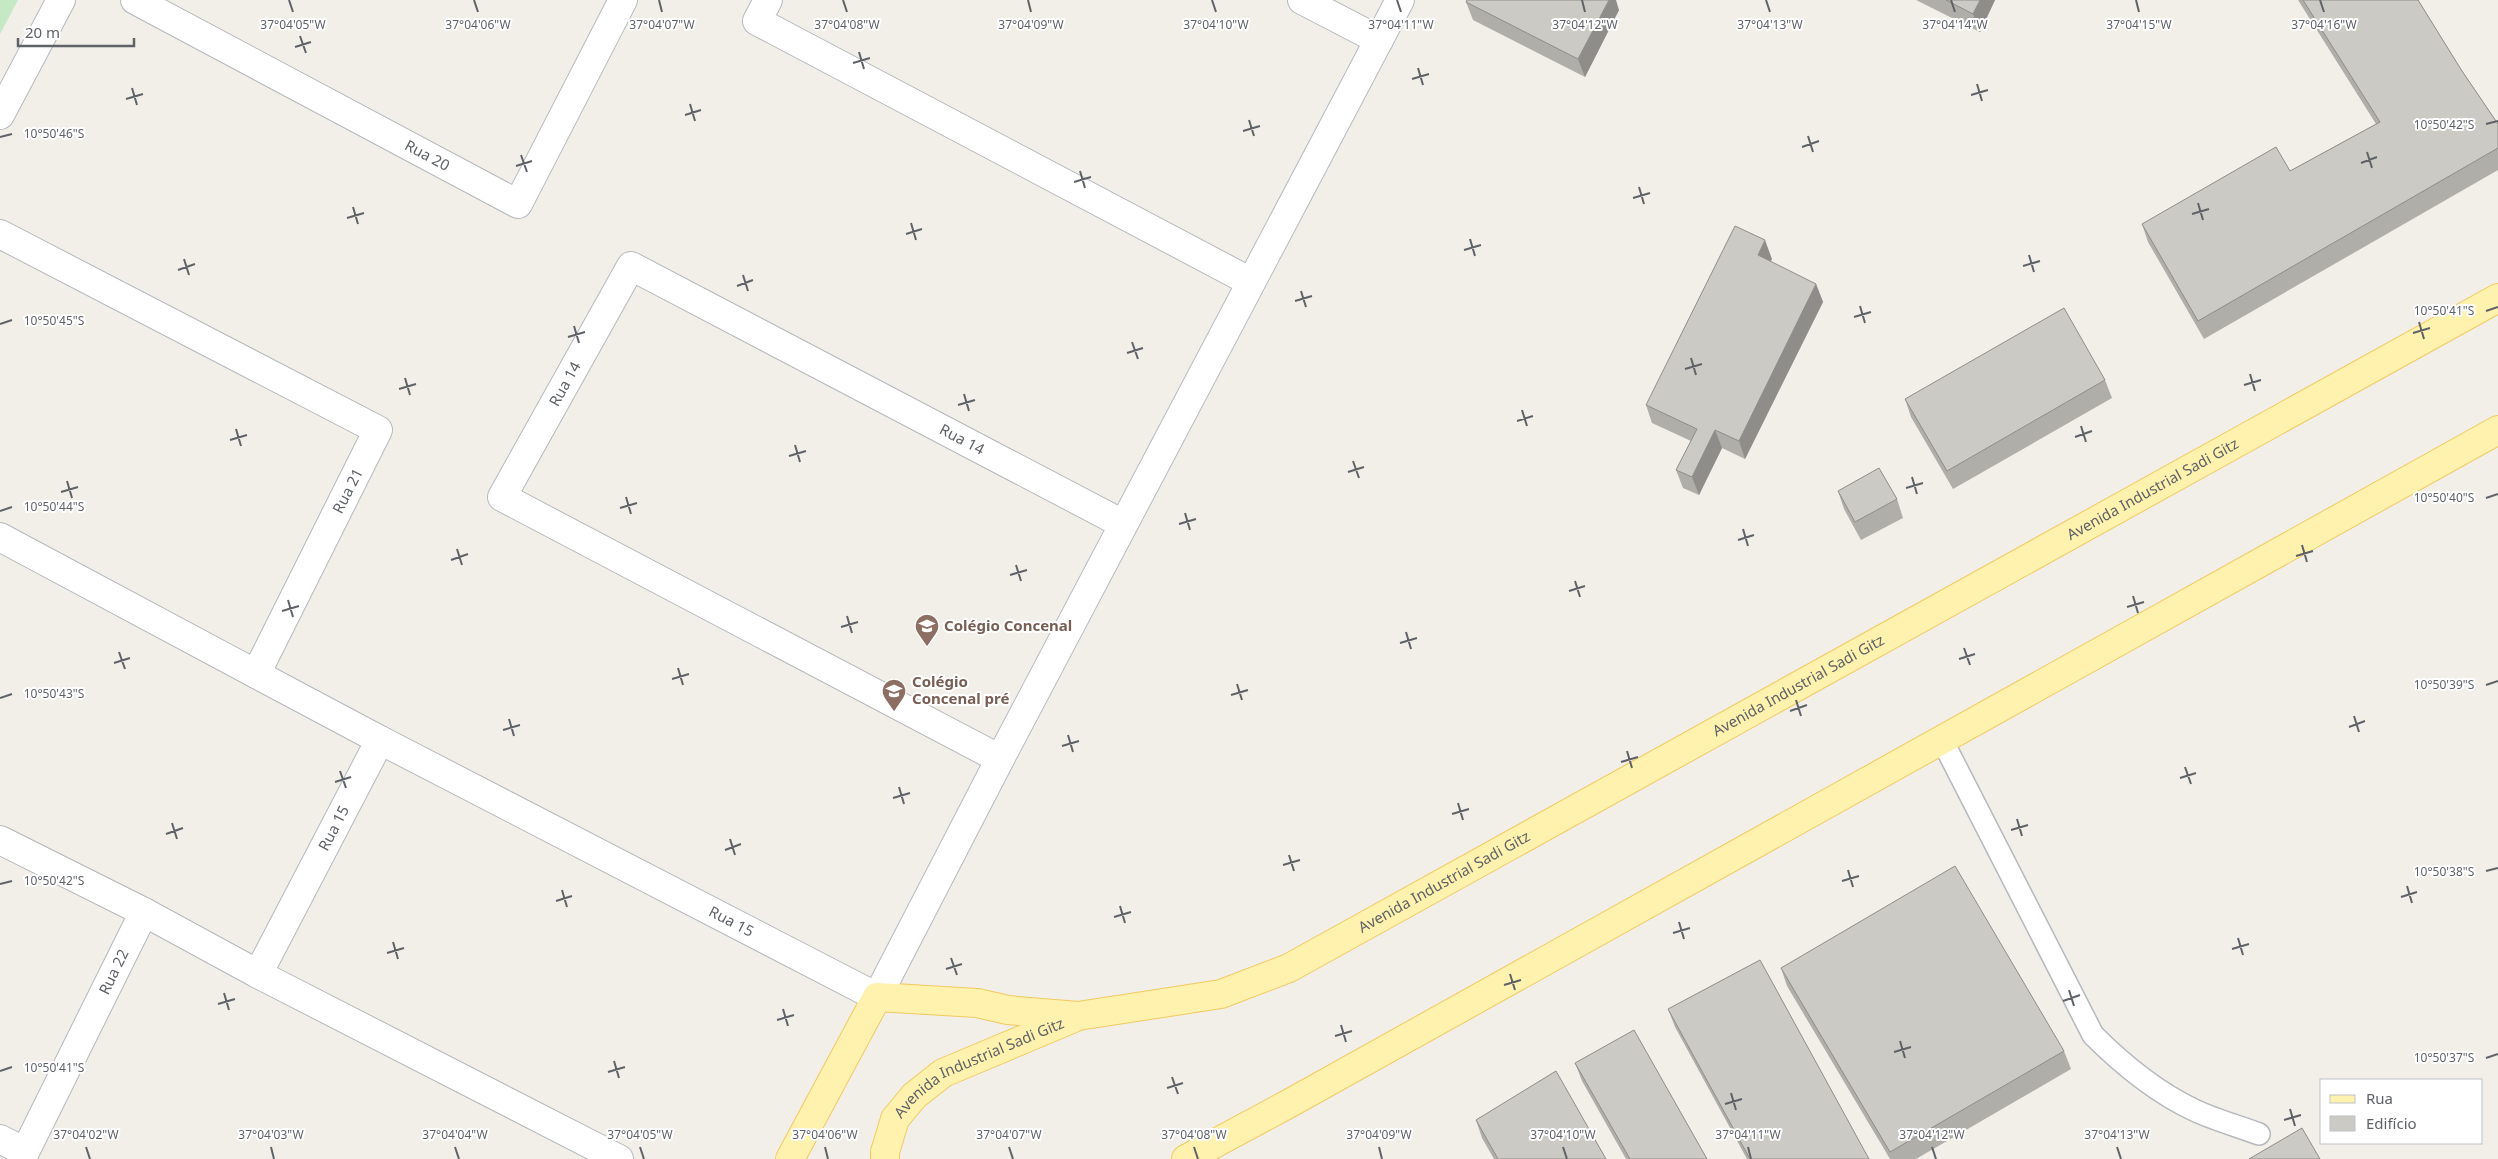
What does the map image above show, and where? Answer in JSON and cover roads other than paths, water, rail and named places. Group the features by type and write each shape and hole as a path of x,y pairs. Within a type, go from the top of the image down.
{"main road":[{"name":"Avenida Industrial Sadi Gitz","path":"878,997 976,1003 1008,1010 1078,1016 1221,994 1289,968 2498,298"},
{"path":"1186,1159 2498,430"},
{"path":"790,1159 878,997"},
{"name":"Avenida Industrial Sadi Gitz","path":"885,1159 885,1152 895,1119 914,1096 943,1073 1078,1016"}],"street":[{"path":"0,115 61,0"},
{"name":"Rua 20","path":"134,0 518,204 622,0"},
{"path":"768,0 758,21 1250,282"},
{"path":"1302,0 1378,40"},
{"path":"878,997 1123,524 1400,0"},
{"name":"Rua 21","path":"0,234 378,430 256,674"},
{"name":"Rua 14","path":"1000,759 502,497 631,266 1123,524"},
{"path":"0,537 380,740"},
{"name":"Rua 15","path":"258,974 380,740 878,997"},
{"path":"0,840 144,912 258,974 619,1159"},
{"name":"Rua 22","path":"0,1139 25,1152 144,912"}],"lane":[{"path":"1942,740 2094,1035 2125,1066 2161,1091 2194,1110 2259,1134"}],"place":[{"name":"Colégio Concenal","path":"927,647"},
{"name":"Colégio Concenal pré","path":"894,712"}]}
